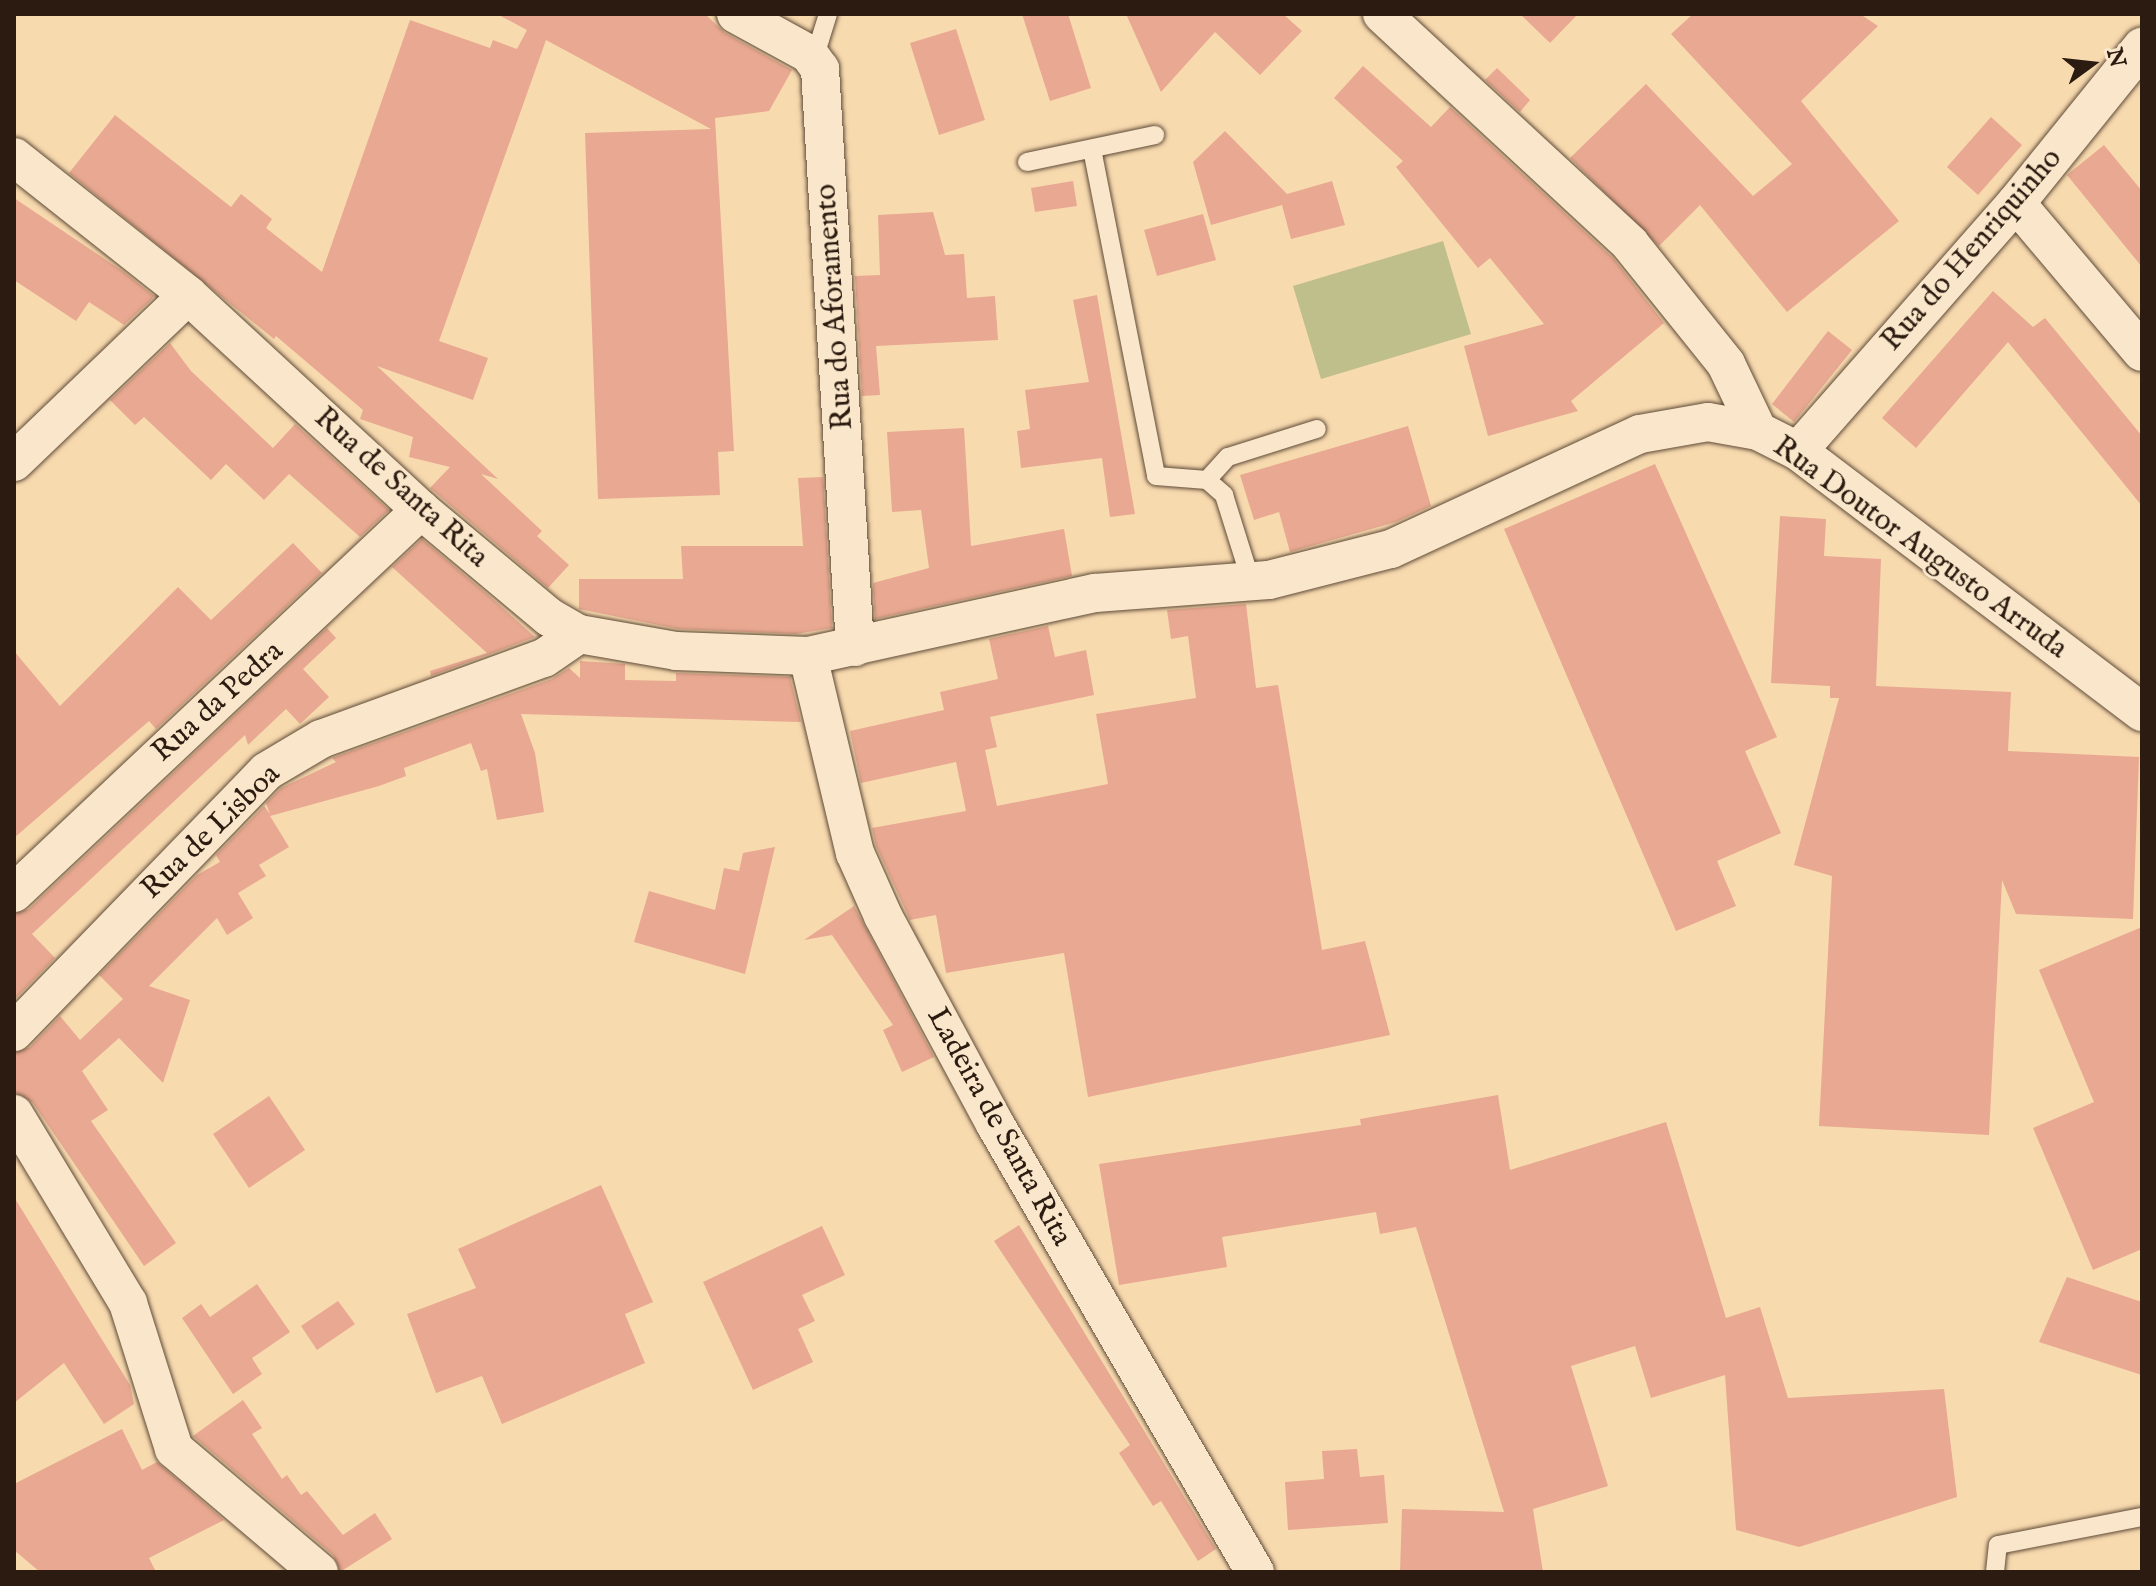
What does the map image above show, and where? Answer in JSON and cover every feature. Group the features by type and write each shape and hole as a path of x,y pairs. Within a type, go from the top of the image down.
{"street":[{"path":"736,14 814,59"},
{"path":"1382,14 1630,244 1726,364 1758,431"},
{"name":"Rua do Henriquinho","path":"1798,451 2016,203 2142,47"},
{"name":"Rua do Aforamento","path":"814,59 823,91 855,647"},
{"name":"Rua de Santa Rita","path":"14,157 188,295 421,510 549,617 579,634 676,651 808,656 855,647"},
{"path":"2016,203 2142,352"},
{"path":"14,462 188,295"},
{"name":"Rua Doutor Augusto Arruda","path":"855,647 1095,593 1251,581 1331,567 1391,549 1640,434 1708,422 1758,431 1798,451 2142,712"},
{"name":"Rua da Pedra","path":"14,893 421,510"},
{"name":"Rua de Lisboa","path":"14,1032 267,771 321,739 544,658 579,634"},
{"name":"Ladeira de Santa Rita","path":"808,656 855,853 883,916 995,1124 1255,1572"},
{"path":"14,1114 128,1303 174,1449 319,1572"}],"lane":[{"path":"814,59 828,14"},
{"path":"1027,162 1155,135"},
{"path":"1092,149 1156,476 1207,480 1224,495 1251,581"},
{"path":"1207,480 1228,457 1317,429"},
{"path":"1995,1572 1998,1545 2142,1517"}],"green space":[{"path":"1443,241 1471,334 1321,379 1293,286"}],"building":[{"path":"497,14 705,14 725,33 792,70 769,111 715,118 734,451 718,452 720,495 598,499 585,133 711,129 546,40 439,341 488,358 473,400 377,366 498,479 481,474 542,531 537,536 569,565 548,588 430,488 450,467 409,457 413,437 360,419 363,410 276,336 274,339 69,173 115,115 231,207 241,194 272,219 266,228 322,272 410,20 490,48 493,40 517,49 527,30"},
{"path":"1022,14 1068,14 1091,88 1050,101"},
{"path":"1126,14 1283,14 1302,31 1260,75 1215,32 1161,92"},
{"path":"1520,14 1578,14 1550,43"},
{"path":"1693,14 1860,14 1878,26 1801,101 1899,221 1787,312 1700,205 1659,246 1570,158 1646,84 1753,196 1792,164 1671,34"},
{"path":"956,29 985,120 939,135 910,43"},
{"path":"1363,66 1431,127 1450,107 1614,259 1664,323 1571,401 1578,411 1488,436 1464,346 1544,324 1490,258 1478,268 1396,167 1403,161 1334,98"},
{"path":"1497,68 1530,100 1520,112 1485,80"},
{"path":"1991,117 2022,145 1978,195 1947,167"},
{"path":"1225,131 1287,194 1332,181 1345,225 1291,239 1282,205 1211,225 1193,162"},
{"path":"2104,145 2142,191 2142,267 2067,175"},
{"path":"1073,181 1077,206 1035,212 1031,188"},
{"path":"14,198 124,272 154,296 124,325 89,302 76,321 14,280"},
{"path":"933,212 945,255 964,254 967,298 995,296 998,340 876,346 880,395 862,396 855,276 880,275 878,215"},
{"path":"1203,214 1216,260 1157,276 1144,230"},
{"path":"1993,291 2033,327 2045,318 2142,436 2142,506 2008,342 1916,448 1882,418"},
{"path":"1097,295 1135,514 1110,517 1102,458 1021,468 1017,431 1030,429 1025,390 1089,382 1073,300"},
{"path":"1828,331 1852,350 1794,422 1772,404"},
{"path":"170,343 191,371 273,448 295,424 389,510 360,537 289,474 264,500 226,464 211,480 144,417 135,425 110,400"},
{"path":"1408,426 1431,506 1396,522 1290,552 1279,512 1254,520 1240,475"},
{"path":"964,428 971,546 1064,529 1072,576 875,619 873,583 929,568 921,510 892,512 887,432"},
{"path":"1655,464 1777,737 1745,751 1781,833 1717,861 1736,906 1676,931 1504,529"},
{"path":"823,477 832,628 796,634 678,629 579,609 579,579 683,579 681,546 803,546 798,478"},
{"path":"1780,516 1826,519 1824,556 1881,559 1876,686 2011,692 2008,751 2139,757 2133,919 2016,914 2002,880 1989,1135 1819,1126 1832,876 1794,865 1839,698 1830,698 1830,686 1771,683"},
{"path":"422,539 535,637 431,676 430,671 487,653 392,567"},
{"path":"293,543 322,573 156,729 149,721 14,838 14,651 60,706 178,587 211,620"},
{"path":"1246,604 1256,688 1278,685 1322,950 1365,941 1390,1035 1088,1097 1064,953 946,973 936,915 910,920 876,846 872,828 966,811 956,762 861,783 850,731 944,710 940,692 998,679 989,639 1048,626 1055,657 1086,650 1094,695 990,717 997,747 985,750 997,806 1108,784 1096,714 1196,698 1188,636 1171,639 1167,610"},
{"path":"327,628 336,638 303,669 329,697 300,724 286,709 248,745 245,735 32,934 55,958 14,1000 14,914 29,909"},
{"path":"580,661 625,664 625,680 676,681 676,673 790,677 801,722 521,714 535,753 544,812 497,820 487,769 481,771 471,743 404,768 406,776 379,786 270,816 289,847 259,865 266,876 238,893 253,918 227,935 217,918 149,986 190,1000 163,1083 119,1038 82,1071 108,1110 91,1121 176,1243 144,1266 33,1103 14,1092 14,1053 30,1047 60,1016 80,1040 123,999 99,975 197,875 220,862 216,855 264,806 270,814 266,803 281,788 336,762 332,758 552,679 569,668 580,678"},
{"path":"775,847 745,974 634,942 649,891 715,910 724,868 739,871 743,853"},
{"path":"854,906 934,1057 902,1072 883,1030 893,1025 832,935 804,940"},
{"path":"2142,927 2142,1249 2093,1270 2033,1128 2094,1102 2039,970"},
{"path":"1498,1095 1510,1170 1666,1122 1726,1318 1760,1307 1788,1398 1944,1389 1957,1497 1799,1547 1736,1530 1725,1375 1651,1398 1635,1346 1571,1366 1608,1486 1533,1509 1543,1572 1400,1572 1402,1509 1504,1512 1416,1227 1380,1234 1376,1212 1222,1237 1227,1267 1119,1285 1099,1164 1361,1125 1360,1119"},
{"path":"269,1096 305,1150 249,1188 213,1134"},
{"path":"601,1185 653,1302 625,1314 645,1363 502,1424 482,1376 436,1393 407,1314 476,1288 458,1249"},
{"path":"14,1197 130,1385 134,1404 104,1424 64,1363 14,1403"},
{"path":"1019,1225 1216,1549 1198,1561 1161,1501 1153,1506 1119,1453 1130,1445 994,1241"},
{"path":"822,1226 845,1275 802,1295 815,1321 798,1329 813,1362 753,1390 703,1282"},
{"path":"2067,1277 2142,1302 2142,1375 2039,1342"},
{"path":"257,1284 290,1332 252,1358 262,1374 233,1394 182,1318 201,1304 210,1317"},
{"path":"338,1301 355,1324 317,1350 301,1326"},
{"path":"243,1400 262,1428 252,1434 282,1479 287,1475 301,1495 307,1491 343,1535 375,1513 392,1539 340,1572 333,1555 193,1436"},
{"path":"122,1429 142,1470 157,1462 224,1520 149,1558 156,1572 40,1572 14,1550 14,1484"},
{"path":"1357,1449 1360,1477 1384,1475 1388,1523 1288,1530 1285,1482 1324,1479 1322,1451"}]}
